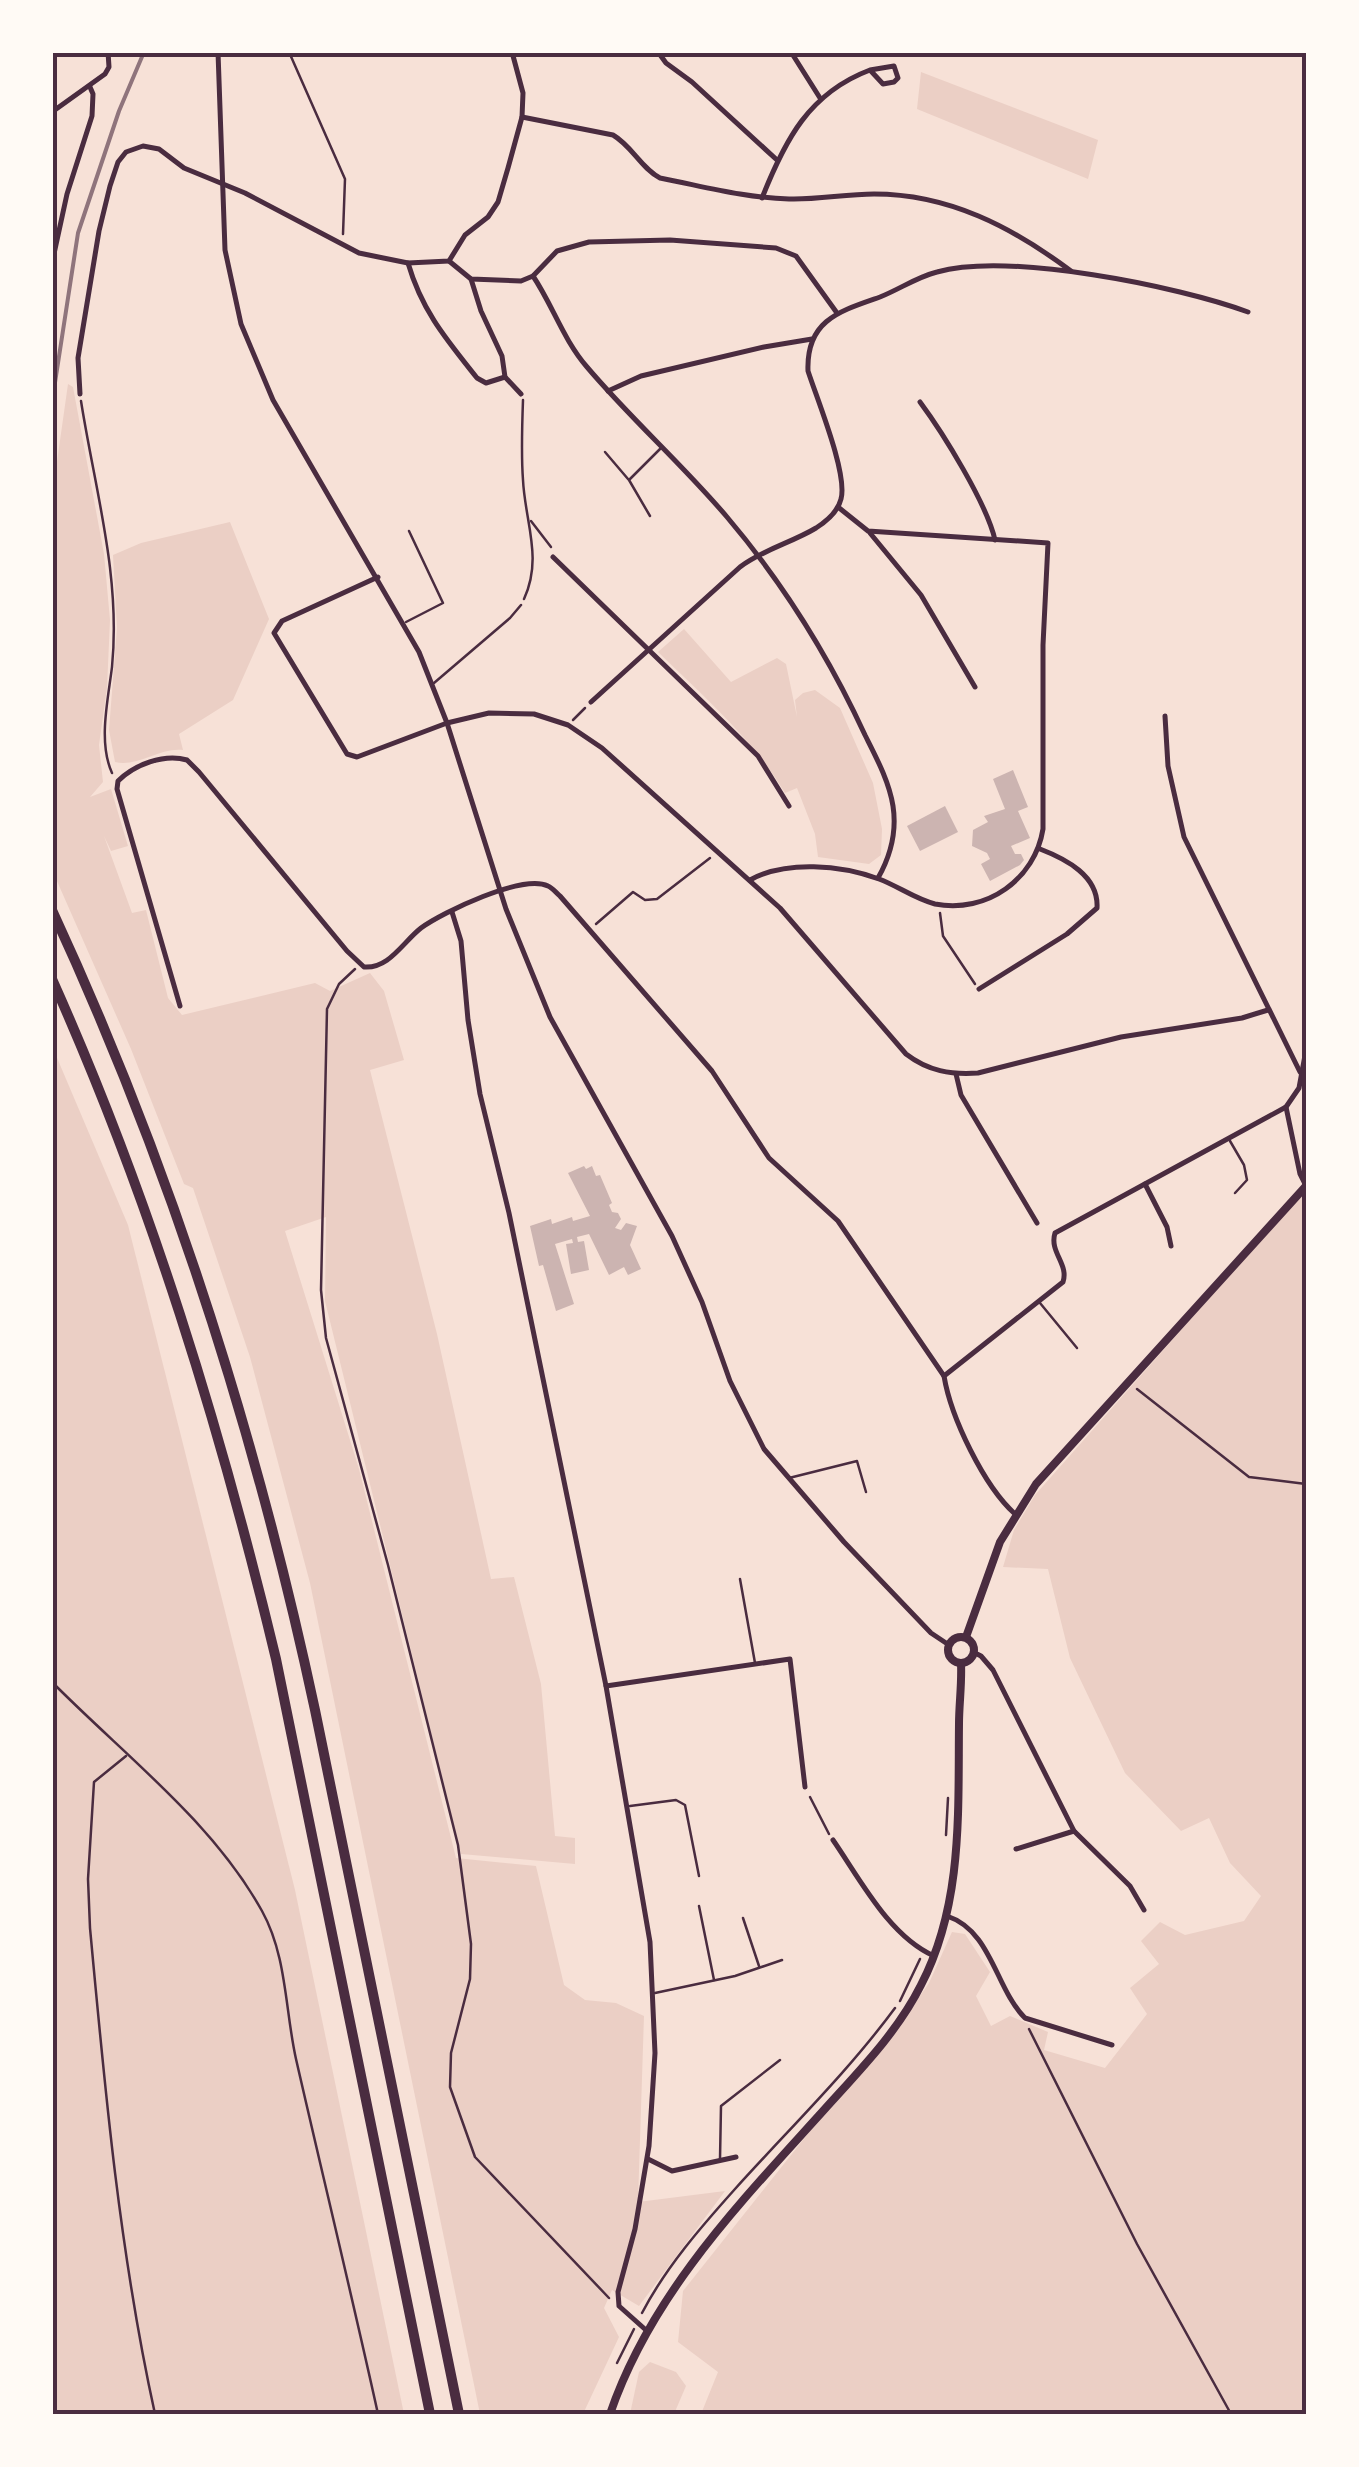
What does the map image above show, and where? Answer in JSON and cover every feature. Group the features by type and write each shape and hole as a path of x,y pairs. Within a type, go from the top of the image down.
{"highway":[{"path":"52,910 115,1051 156,1157 216,1327 262,1484 311,1692 459,2414"},
{"path":"52,979 129,1164 166,1266 206,1387 248,1544 276,1659 430,2414"}],"main road":[{"path":"966,1637 982,1586 1016,1514 1039,1481 1306,1186"},
{"path":"958,1637 966,1637 972,1642 974,1653 969,1661 961,1663 950,1657 949,1646 958,1637"},
{"path":"610,2414 628,2369 674,2288 713,2235 885,2042 922,1984 947,1916 957,1856 961,1663"}],"street":[{"path":"52,112 106,74 108,52"},
{"path":"218,52 221,183 235,306 254,360 280,413 404,622 433,684 500,890 550,1017 666,1224 702,1302 742,1409 764,1449 931,1632 949,1646"},
{"path":"449,261 462,239 488,218 498,202 522,117 523,93 512,52"},
{"path":"658,52 777,160"},
{"path":"792,52 820,98"},
{"path":"762,198 777,160 800,120 820,98 870,70 894,66 898,78 884,84 870,70"},
{"path":"52,263 67,194 92,116 90,88"},
{"path":"522,117 613,135 660,178 762,198 794,200 874,194 954,205 1008,230 1074,272"},
{"path":"80,394 78,358 110,186 121,156 143,146 152,146 184,168 246,192 359,253 408,263 449,261 471,279 486,282 521,281 533,276 557,251 589,242 670,240 776,248 796,256 837,313"},
{"path":"408,263 428,315 477,378 486,383 505,377"},
{"path":"591,702 758,554 816,528 838,507 842,497 841,476 808,372 812,339 837,313 938,271 1012,267 1074,272 1210,299 1248,312"},
{"path":"533,276 568,343 758,554 812,635 851,704 889,790 893,807 892,847 878,878"},
{"path":"471,279 502,356 505,377 521,394"},
{"path":"608,390 641,376 764,346 812,339"},
{"path":"920,402 942,434 989,521 995,540"},
{"path":"838,507 868,530 910,579 974,687"},
{"path":"750,880 767,872 843,870 878,878 940,905 975,902 1008,888 1022,876 1040,848 1048,543 868,530"},
{"path":"553,557 758,756 790,806"},
{"path":"378,577 282,621 274,633 348,754 357,756 447,723 489,713 546,717 568,725 602,748 750,880 793,922 906,1054 933,1070 956,1074 1001,1068 1120,1037 1242,1018 1268,1010"},
{"path":"1165,716 1168,766 1184,838 1300,1072"},
{"path":"180,1006 119,797 118,781 129,771 161,759 186,760 360,964 370,968 383,964 416,932 452,912 500,890 535,883 548,886 712,1071 769,1158 838,1221 944,1376 947,1396 970,1445 996,1491 1016,1514"},
{"path":"980,989 1067,934 1097,908 1096,894 1079,870 1040,848"},
{"path":"452,912 461,941 480,1094 509,1213 644,1888 654,1993 654,2070 648,2159 618,2292 619,2306 648,2331"},
{"path":"944,1376 1040,1302 1066,1277 1054,1250 1055,1233 1286,1107 1299,1088 1306,1050"},
{"path":"956,1074 961,1095 1037,1224"},
{"path":"1286,1107 1306,1186"},
{"path":"1145,1184 1167,1227 1171,1246"},
{"path":"974,1653 993,1670 1074,1831 1130,1886 1144,1910"},
{"path":"606,1686 790,1659 805,1787"},
{"path":"1016,1849 1074,1831"},
{"path":"832,1840 904,1936 934,1956"},
{"path":"947,1916 957,1919 977,1937 1025,2018 1112,2044"},
{"path":"648,2159 672,2171 736,2157"}],"lane":[{"path":"628,480 662,448"},
{"path":"605,452 650,516"},
{"path":"404,622 443,603 409,531"},
{"path":"433,684 521,605"},
{"path":"1229,1140 1247,1172 1246,1180 1235,1193"},
{"path":"1040,1302 1077,1348"},
{"path":"787,1478 857,1461 866,1492"},
{"path":"740,1579 756,1664"},
{"path":"628,1806 681,1801 699,1876"},
{"path":"699,1906 714,1981"},
{"path":"743,1918 760,1967"},
{"path":"654,1993 714,1981 782,1960"},
{"path":"720,2160 721,2106 780,2060"}],"path":[{"path":"289,52 345,179 342,246"},
{"path":"80,394 114,589 105,728 107,764 118,781"},
{"path":"521,394 523,486 534,566 521,605"},
{"path":"530,520 551,548 553,557"},
{"path":"568,725 583,710"},
{"path":"590,930 633,892 645,900 656,899 706,861"},
{"path":"940,905 942,936 980,989"},
{"path":"360,964 339,984 327,1009 321,1290 326,1338 458,1845 472,1944 470,1979 451,2053 450,2087 475,2157 619,2306"},
{"path":"1129,1380 1248,1477 1306,1484"},
{"path":"52,1682 199,1826 235,1870 264,1916 275,1942 293,2046 378,2414"},
{"path":"128,1754 94,1782 88,1879 94,1974 124,2234 136,2329 155,2414"},
{"path":"805,1787 832,1840"},
{"path":"946,1849 948,1797"},
{"path":"616,2363 652,2292 690,2242 876,2034 898,2004 924,1952"},
{"path":"1025,2018 1092,2158 1230,2414"}],"shaded area":[{"path":"921,72 1098,140 1088,179 917,109"},
{"path":"68,384 73,387 104,554 110,620 99,745 103,782 90,797 111,789 128,846 111,851 104,836 132,913 146,910 168,998 182,1015 315,983 330,991 370,973 384,991 404,1060 370,1070 437,1334 491,1579 514,1577 541,1684 555,1836 575,1838 575,1864 461,1854 325,1301 326,1217 285,1231 359,1469 456,1858 536,1866 564,1985 585,2000 616,2003 644,2016 638,2202 725,2191 639,2306 612,2290 604,2308 619,2337 583,2414 480,2414 310,1583 250,1357 193,1188 184,1184 131,1049 53,872 52,497"},
{"path":"230,522 269,619 233,700 179,734 183,750 115,762 109,730 117,628 113,555 141,543"},
{"path":"684,629 731,682 777,658 786,664 797,717 795,700 815,690 840,708 873,783 882,829 881,855 869,864 818,857 815,834 797,788 785,793 742,736 658,652"},
{"path":"52,1046 128,1225 295,1890 404,2414 53,2414"},
{"path":"1306,1189 1306,2414 701,2414 718,2372 678,2342 683,2291 834,2101 889,2040 929,1983 952,1932 965,1934 990,1972 976,1996 991,2026 1010,2016 1048,2032 1044,2050 1105,2068 1147,2014 1130,1988 1159,1964 1141,1941 1160,1922 1185,1935 1244,1921 1261,1896 1230,1863 1209,1818 1181,1831 1125,1773 1070,1658 1048,1569 1003,1567 1014,1530 1035,1495"},
{"path":"650,2362 676,2372 686,2386 674,2414 630,2414 639,2372"}],"building":[{"path":"1013,770 1028,807 1018,811 1030,838 1011,846 1024,860 1020,865 990,881 981,864 990,859 987,853 972,846 973,830 988,822 984,816 1005,809 993,779"},
{"path":"945,806 958,832 920,851 907,826"},
{"path":"592,1166 596,1176 600,1175 612,1212 621,1219 615,1228 621,1230 626,1223 637,1226 630,1245 641,1269 628,1275 624,1267 609,1275 589,1234 577,1237 578,1242 584,1241 589,1270 571,1274 566,1244 573,1243 572,1239 555,1244 574,1304 556,1311 543,1265 539,1266 530,1226 551,1219 552,1224 590,1216 568,1173"}],"railway":[{"path":"52,402 78,233 119,111 144,52"}]}
